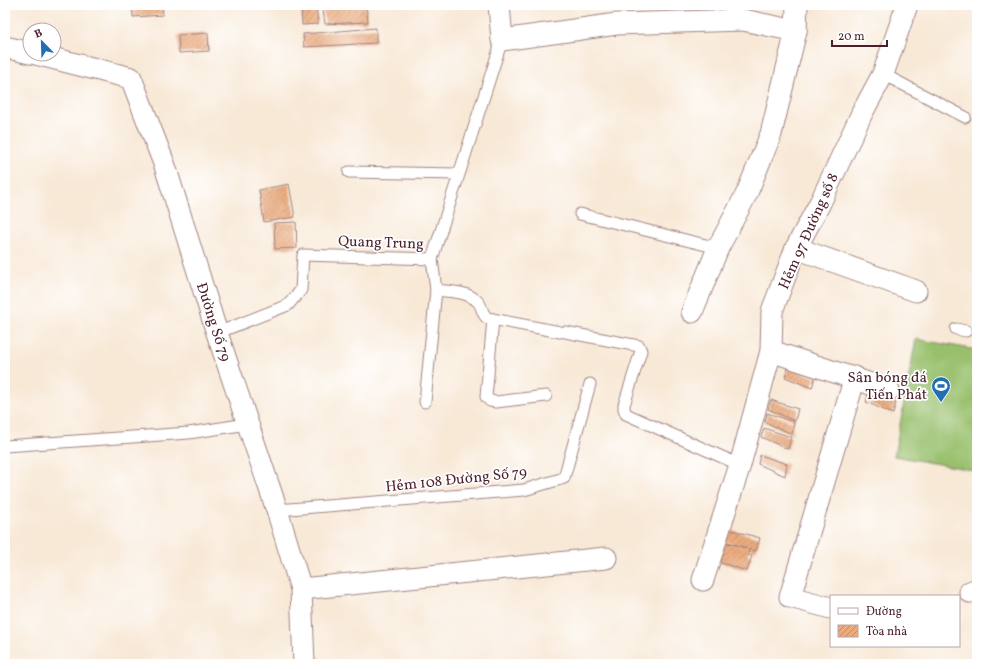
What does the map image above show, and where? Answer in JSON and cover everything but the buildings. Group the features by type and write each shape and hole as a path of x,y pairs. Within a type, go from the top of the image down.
{"street":[{"path":"499,5 502,40 617,24 743,20 796,31"},
{"path":"692,312 718,248 747,193 770,134 796,31 797,5"},
{"path":"883,74 904,6"},
{"path":"5,47 22,51"},
{"name":"Đường Số 79","path":"62,61 131,78 165,166 217,333 277,510 301,590 304,664"},
{"name":"Hẻm 97 Đường số 8","path":"703,580 740,465 771,351 772,311 796,248 820,203 862,113 883,74"},
{"path":"796,248 916,291"},
{"path":"771,351 855,377 889,390"},
{"path":"830,608 790,597 855,377"},
{"path":"301,590 606,558"}],"lane":[{"name":"Quang Trung","path":"217,333 288,306 301,290 303,255 432,259 502,40"},
{"path":"883,74 965,117"},
{"path":"349,172 458,174"},
{"path":"580,214 718,248"},
{"path":"425,402 436,290 432,259"},
{"path":"436,290 468,294 480,304 483,315 493,319 638,346 641,351 624,405 626,414 740,465"},
{"path":"493,319 486,397 490,401 496,402 546,396"},
{"name":"Hẻm 108 Đường Số 79","path":"277,510 524,490 564,478 590,384"},
{"path":"5,446 189,433 247,424"}],"green space":[{"name":"Sân bóng đá Tiến Phát","path":"916,339 977,350 977,471 894,456"}],"place":[{"name":"Sân bóng đá Tiến Phát","path":"941,403"}]}
